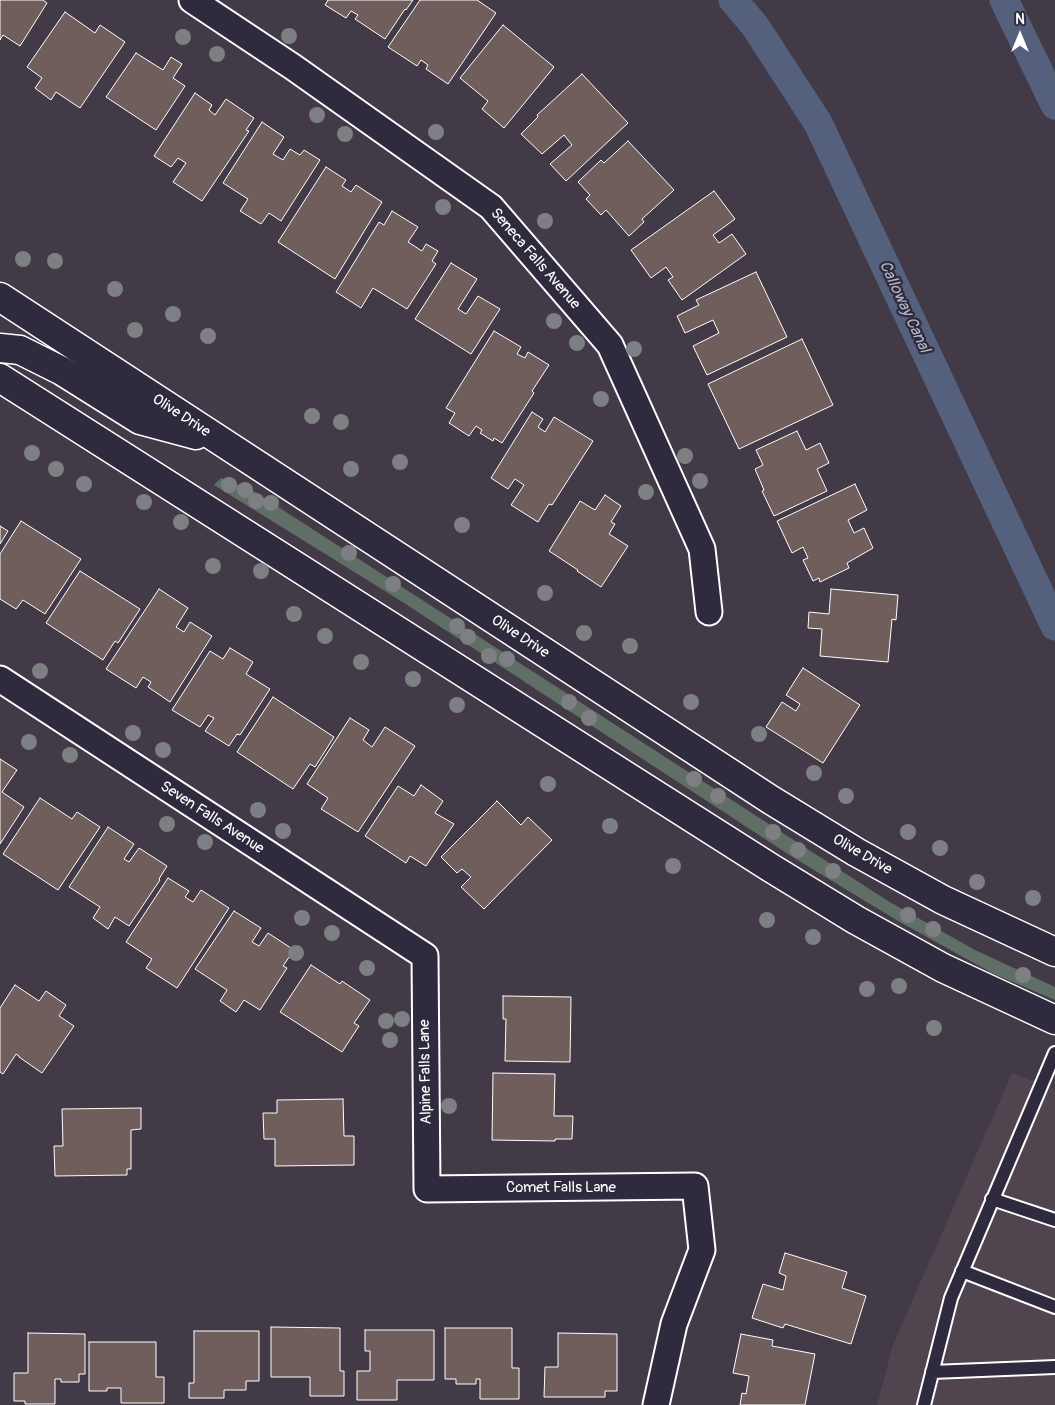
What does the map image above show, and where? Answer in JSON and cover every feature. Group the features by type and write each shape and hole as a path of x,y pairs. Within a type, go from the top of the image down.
{"main road":[{"name":"Olive Drive","path":"0,297 762,795 856,852 943,900 1055,952"},
{"path":"0,348 20,350 62,371 140,420 220,442"},
{"path":"0,378 762,863 856,920 943,968 1055,1020"}],"street":[{"name":"Seneca Falls Avenue","path":"192,0 293,66 491,207 610,345 702,549 709,612"},
{"name":"Seven Falls Avenue","path":"0,679 425,956"},
{"name":"Alpine Falls Lane","path":"425,956 427,1189"},
{"name":"Comet Falls Lane","path":"427,1189 695,1186 702,1250 674,1324 656,1405"}],"lane":[{"path":"924,1405 950,1298 1055,1053"},
{"path":"992,1199 1055,1220"},
{"path":"962,1271 1055,1307"},
{"path":"932,1372 1055,1367"}],"shaded area":[{"path":"1012,1073 1055,1089 1055,1405 877,1405 893,1345"}],"green space":[{"path":"221,478 252,490 888,901 975,950 1055,987 1055,1000 994,974 898,921 791,856 401,601 214,485"}],"building":[{"path":"0,0 43,0 47,3 20,46 3,35 0,40"},
{"path":"328,0 413,0 385,39 355,19 358,15 351,11 346,18 325,5"},
{"path":"420,0 477,0 496,13 448,84 426,69 428,65 421,60 417,66 388,47"},
{"path":"65,12 95,33 100,25 125,42 80,108 56,92 51,100 35,88 42,78 27,67"},
{"path":"503,25 554,67 504,128 482,109 488,101 460,78"},
{"path":"136,53 163,70 171,57 182,64 173,78 185,86 156,130 106,97"},
{"path":"582,74 628,123 566,181 550,164 572,145 564,135 542,154 521,134 538,117 537,115"},
{"path":"195,93 212,105 209,110 215,115 226,99 254,118 246,130 249,131 202,201 173,182 186,163 178,158 171,167 154,156"},
{"path":"262,122 284,137 273,154 283,160 290,149 300,155 304,150 320,160 281,221 269,213 261,224 240,211 248,199 223,183"},
{"path":"628,141 674,190 642,219 644,222 629,236 606,210 601,215 586,199 590,195 578,182 601,160 604,163"},
{"path":"326,167 346,180 342,186 351,192 356,185 382,202 335,279 278,242"},
{"path":"714,191 735,219 713,235 719,243 732,234 746,254 682,300 668,280 673,277 666,267 651,278 631,250"},
{"path":"392,211 418,227 408,242 422,251 426,244 438,251 432,261 436,264 407,309 373,288 361,308 336,292 379,222 384,225"},
{"path":"451,263 477,279 458,309 466,314 478,296 500,309 471,354 415,319"},
{"path":"756,272 787,337 707,375 693,346 719,333 713,320 685,333 677,316 699,305 696,300"},
{"path":"494,331 521,347 517,354 525,358 528,352 549,365 532,391 534,393 502,443 494,438 493,441 480,433 482,430 476,426 469,436 449,423 455,413 446,408"},
{"path":"802,339 833,405 739,449 708,384"},
{"path":"532,412 543,419 538,427 545,432 554,417 593,441 552,505 549,504 538,522 511,505 524,485 515,479 508,489 491,478"},
{"path":"797,431 806,450 820,443 829,463 817,469 827,491 774,516 762,491 764,490 755,469 763,465 756,450"},
{"path":"855,484 867,510 848,520 854,533 864,528 873,548 847,563 849,568 820,582 819,578 813,581 803,560 808,558 803,547 792,553 777,521"},
{"path":"605,495 621,506 611,522 615,524 609,534 628,546 601,587 549,551 580,501 595,510"},
{"path":"21,521 81,559 45,614 23,600 16,609 0,599 0,554"},
{"path":"0,526 8,531 0,544"},
{"path":"80,571 140,609 118,643 115,641 103,660 46,623"},
{"path":"159,589 188,608 176,627 184,632 190,622 212,636 170,702 148,687 151,682 143,677 136,688 106,669"},
{"path":"831,589 898,595 896,620 892,619 888,662 820,656 822,629 808,628 809,612 829,614"},
{"path":"230,648 253,662 246,674 270,689 240,735 237,734 229,746 205,731 214,718 208,715 200,727 172,710 210,651 223,659"},
{"path":"803,668 860,705 823,763 766,727 782,702 796,711 800,704 786,695"},
{"path":"273,697 334,737 315,767 310,764 293,789 237,752"},
{"path":"350,718 369,730 363,740 372,747 385,727 415,746 358,832 321,809 328,798 307,784"},
{"path":"0,759 17,770 2,792 24,807 0,844"},
{"path":"421,785 443,801 435,813 454,824 426,866 410,856 406,863 365,836 398,786 414,796"},
{"path":"40,798 72,819 77,812 100,827 58,890 3,854"},
{"path":"497,801 521,825 528,817 552,840 484,909 461,887 471,877 462,869 457,873 441,857"},
{"path":"108,827 134,844 124,859 129,862 139,848 167,866 160,880 129,926 115,917 108,929 93,918 100,907 69,887"},
{"path":"168,878 189,891 185,897 193,902 201,890 229,908 177,988 146,968 152,959 126,942"},
{"path":"234,911 261,928 252,942 259,946 268,933 294,950 283,966 287,968 260,1010 244,1000 236,1012 220,1001 227,990 195,969"},
{"path":"311,965 340,984 342,981 370,1000 354,1023 359,1026 342,1052 280,1012"},
{"path":"15,985 39,1001 46,991 66,1005 59,1016 74,1026 42,1073 16,1054 3,1074 0,1072 0,1008"},
{"path":"503,996 571,997 570,1062 505,1061 506,1019 503,1019"},
{"path":"493,1073 555,1074 554,1116 573,1116 572,1139 555,1139 555,1141 492,1140"},
{"path":"343,1099 344,1136 354,1136 354,1165 275,1166 275,1139 264,1139 263,1113 277,1113 277,1100"},
{"path":"141,1108 141,1129 131,1130 131,1169 127,1169 127,1175 55,1176 54,1146 63,1146 62,1109"},
{"path":"785,1253 847,1272 842,1288 866,1296 851,1344 785,1324 783,1328 752,1318 763,1284 783,1290 786,1276 779,1273"},
{"path":"271,1327 340,1328 340,1371 344,1371 344,1396 310,1396 310,1377 271,1377"},
{"path":"445,1328 512,1328 512,1368 519,1368 519,1399 480,1399 480,1379 476,1379 476,1384 456,1384 456,1379 445,1379"},
{"path":"365,1330 434,1330 434,1380 397,1380 397,1400 357,1400 357,1371 370,1371 370,1351 365,1351"},
{"path":"194,1331 259,1331 259,1381 246,1381 246,1390 224,1390 224,1398 189,1398 189,1383 194,1383"},
{"path":"28,1333 85,1334 85,1374 79,1374 79,1382 61,1382 61,1379 55,1379 55,1404 25,1404 25,1401 14,1401 14,1373 28,1373"},
{"path":"558,1333 617,1334 617,1391 605,1391 605,1397 544,1397 545,1367 558,1367"},
{"path":"741,1334 773,1340 772,1346 815,1354 805,1405 740,1405 742,1393 746,1394 749,1376 733,1373"},
{"path":"89,1342 156,1342 156,1377 164,1377 164,1403 121,1403 121,1388 107,1388 107,1391 89,1391"}],"waterway":[{"name":"Calloway Canal","path":"733,0 755,26 818,123 1055,626"},
{"path":"1004,0 1055,105"}]}
